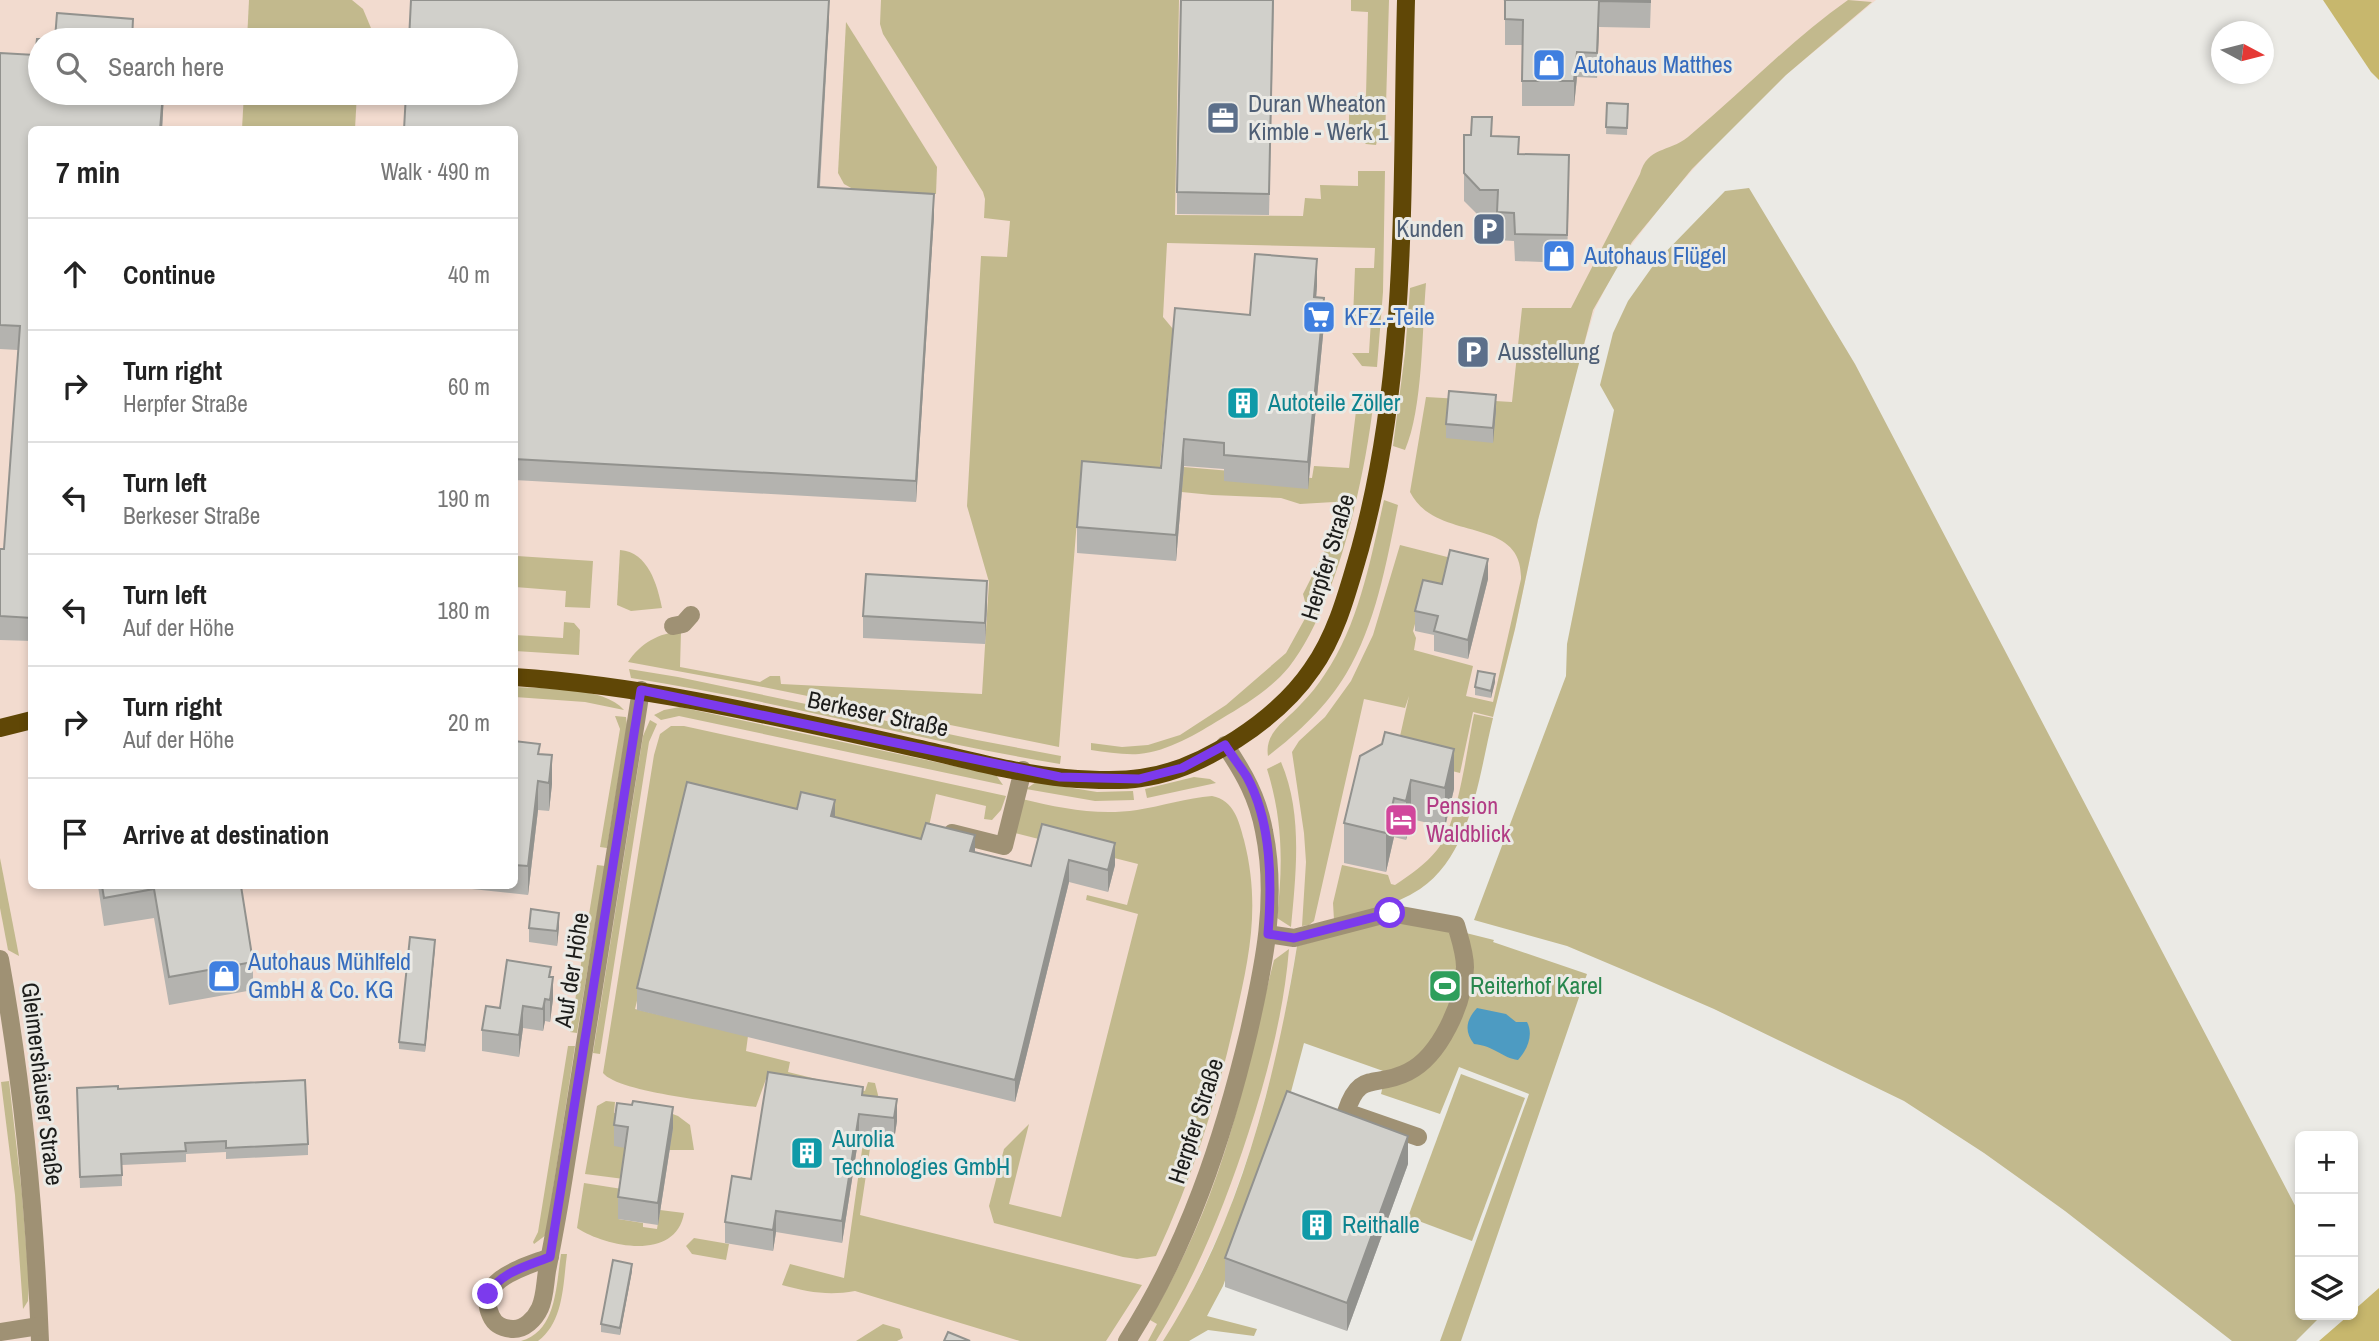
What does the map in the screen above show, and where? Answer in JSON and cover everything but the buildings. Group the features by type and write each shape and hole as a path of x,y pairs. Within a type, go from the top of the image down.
{"main road":[{"name":"Herpfer Straße","path":"1225,745 1260,722 1296,690 1313,668 1340,614 1367,522 1386,425 1396,331 1406,0"},
{"name":"Berkeser Straße","path":"518,677 641,690 1023,770 1089,779 1139,779 1182,768 1225,745"},
{"path":"0,728 28,721"}],"street":[{"path":"673,626 683,624 691,615"},
{"name":"Auf der Höhe","path":"550,1257 641,690"},
{"name":"Herpfer Straße","path":"1126,1341 1172,1258 1213,1160 1240,1066 1268,934 1270,887 1265,833 1247,778 1225,745"},
{"path":"938,830 1004,846 1023,770"},
{"path":"1268,934 1294,938 1390,913 1456,925 1464,952 1465,970 1452,1018 1438,1045 1425,1062 1408,1072 1391,1080 1364,1083 1352,1093 1346,1112 1418,1137"},
{"name":"Gleimershäuser Straße","path":"0,959 4,1012 27,1149 39,1333"},
{"path":"0,1332 39,1333"}],"shaded area":[{"path":"0,0 1876,0 1786,75 1712,148 1666,200 1620,260 1595,309 1571,388 1466,825 1453,852 1433,878 1420,889 1297,946 1279,1048 1253,1142 1226,1219 1186,1305 1163,1341 0,1341"},
{"path":"249,0 352,0 363,9 371,28 248,28"},
{"path":"881,0 1179,0 1175,215 1303,216 1305,198 1321,199 1320,185 1358,186 1358,171 1385,171 1383,292 1377,367 1362,366 1352,353 1369,353 1371,320 1353,318 1355,268 1374,268 1375,248 1167,243 1163,317 1173,329 1160,465 1312,478 1314,466 1349,468 1358,395 1373,406 1363,470 1345,542 1321,612 1306,642 1289,667 1266,689 1212,725 1172,746 1139,754 1091,750 1091,743 1122,747 1148,745 1180,735 1226,705 1286,653 1308,613 1303,594 1343,515 1340,505 1334,502 1300,504 1281,498 1212,495 1080,482 1059,747 628,662 651,640 665,634 681,632 680,667 760,682 770,676 780,676 781,684 982,694 989,582 967,506 981,256 1007,257 1010,221 984,218 983,192 883,34 880,24"},
{"path":"1351,0 1389,0 1385,141 1377,141 1376,145 1366,144 1349,127 1349,97 1366,96 1368,12 1351,11"},
{"path":"1848,0 1872,2 1786,75 1692,169 1632,242 1593,310 1538,520 1493,717 1473,712 1460,773 1394,763 1409,696 1405,708 1364,699 1314,921 1302,926 1306,862 1292,752 1299,741 1325,717 1351,681 1373,635 1400,545 1467,562 1442,603 1422,599 1413,631 1416,638 1414,650 1473,666 1466,696 1493,702 1521,579 1518,559 1508,545 1494,537 1439,518 1422,508 1410,492 1426,397 1512,402 1522,308 1571,308 1648,159 1688,137 1787,49"},
{"path":"2323,0 2379,0 2379,80 2371,72"},
{"path":"846,22 937,167 936,194 853,189 844,184 838,173"},
{"path":"243,105 356,105 355,126 242,126"},
{"path":"1749,188 1855,364 2295,1205 2295,1320 2317,1320 2296,1341 2232,1341 2065,1211 1984,1153 1904,1101 1714,1009 1567,946 1474,920 1566,676 1567,644 1614,410 1600,385 1613,333 1628,301 1655,263 1725,191"},
{"path":"1426,283 1421,368 1415,413 1405,450 1393,446 1410,288"},
{"path":"1384,500 1398,505 1379,592 1356,655 1346,674 1321,708 1268,756 1273,733 1317,686 1347,634 1362,590"},
{"path":"620,550 638,557 650,571 662,608 631,611 617,605"},
{"path":"518,556 593,561 590,608 565,607 566,591 518,587"},
{"path":"564,622 574,623 580,630 579,655 518,651 518,635 563,638"},
{"path":"629,669 1061,756 1060,764 952,744 739,697 631,678"},
{"path":"518,687 588,693 615,702 624,710 585,702 518,697"},
{"path":"680,707 996,775 1003,785 679,716 661,720 654,715"},
{"path":"1474,714 1493,718 1471,811 1451,855 1437,874 1410,895 1378,908 1334,920 1333,903 1342,865 1388,875 1391,884 1395,885 1423,865 1437,850 1451,823 1456,805"},
{"path":"615,716 626,717 627,725 607,848 600,847 620,729"},
{"path":"650,720 657,724 649,742 600,1054 593,1053 643,736"},
{"path":"671,726 684,726 1006,796 1001,810 992,820 984,819 986,806 936,794 926,840 686,799 635,1009 748,1036 746,1051 790,1062 788,1072 865,1091 868,1082 875,1083 878,1095 860,1215 1142,1285 1106,1341 1020,1341 855,1291 818,1293 782,1285 790,1264 844,1278 869,1100 766,1079 756,1107 651,1091 613,1080 603,1073 654,755 660,734"},
{"path":"1281,762 1293,802 1295,822 1296,865 1291,927 1277,918 1280,879 1279,825 1267,769"},
{"path":"1194,777 1210,779 1216,783 1147,798 1145,789"},
{"path":"1036,782 1097,792 1133,791 1134,800 1095,801 1026,789"},
{"path":"1212,796 1226,802 1242,833 1252,888 1251,933 1227,1054 1211,1113 1191,1171 1156,1256 1137,1259 1123,1257 994,1223 989,1206 1004,1149 1029,1124 1009,1204 1061,1217 1138,914 1086,900 1087,895 1127,905 1138,864 1015,833 1022,799 1093,812 1122,812"},
{"path":"0,858 19,956 8,950 0,908"},
{"path":"597,865 605,866 577,1033 570,1032"},
{"path":"1389,921 1442,927 1494,940 1493,942 1587,974 1461,1341 1440,1341 1529,1094 1459,1067 1440,1114 1381,1094 1386,1072 1304,1043 1284,1118 1223,1286 1207,1316 1257,1329 1254,1336 1208,1330 1189,1341 1163,1341 1190,1296 1213,1249 1250,1150 1277,1048 1297,946"},
{"path":"1289,949 1269,1064 1230,1186 1209,1239 1171,1316 1156,1341 1148,1341 1157,1324 1150,1320 1190,1242 1220,1165 1238,1107 1274,960"},
{"path":"568,1046 575,1046 546,1235 534,1244 538,1232"},
{"path":"1461,1074 1525,1098 1472,1241 1408,1217"},
{"path":"9,1081 29,1282 28,1301 23,1309 15,1195 1,1082"},
{"path":"606,1101 615,1102 614,1113 635,1116 624,1179 585,1174 597,1106"},
{"path":"670,1113 690,1125 694,1150 669,1150"},
{"path":"584,1183 622,1189 618,1219 643,1223 643,1227 657,1229 660,1210 684,1213 678,1228 668,1239 654,1244 621,1245 605,1241 577,1228"},
{"path":"694,1238 729,1244 726,1260 692,1254 686,1246"},
{"path":"561,1254 567,1254 558,1313 547,1333 538,1341 521,1341 542,1328 548,1317 556,1293"},
{"path":"2379,1288 2379,1341 2319,1341 2343,1320 2358,1320 2358,1307"},
{"path":"883,1324 900,1329 903,1338 897,1341 856,1341"}],"water":[{"path":"1477,1008 1506,1014 1516,1022 1527,1022 1530,1032 1528,1042 1518,1060 1474,1044 1468,1026 1470,1017"}],"place":[{"name":"Autohaus Matthes","path":"1549,65"},
{"name":"Duran Wheaton Kimble - Werk 1","path":"1223,118"},
{"name":"Kunden","path":"1489,229"},
{"name":"Autohaus Flügel","path":"1559,256"},
{"name":"KFZ.-Teile","path":"1319,317"},
{"name":"Ausstellung","path":"1473,352"},
{"name":"Autoteile Zöller","path":"1243,403"},
{"name":"Pension Waldblick","path":"1401,820"},
{"name":"Autohaus Mühlfeld GmbH & Co. KG","path":"224,976"},
{"name":"Reiterhof Karel","path":"1445,986"},
{"name":"Aurolia Technologies GmbH","path":"807,1153"},
{"name":"Reithalle","path":"1317,1225"}],"route":[{"path":"488,1294 495,1282 550,1257 641,690 1060,777 1139,779 1182,768 1225,745 1247,778 1265,833 1270,887 1268,934 1294,938 1390,913"}]}
